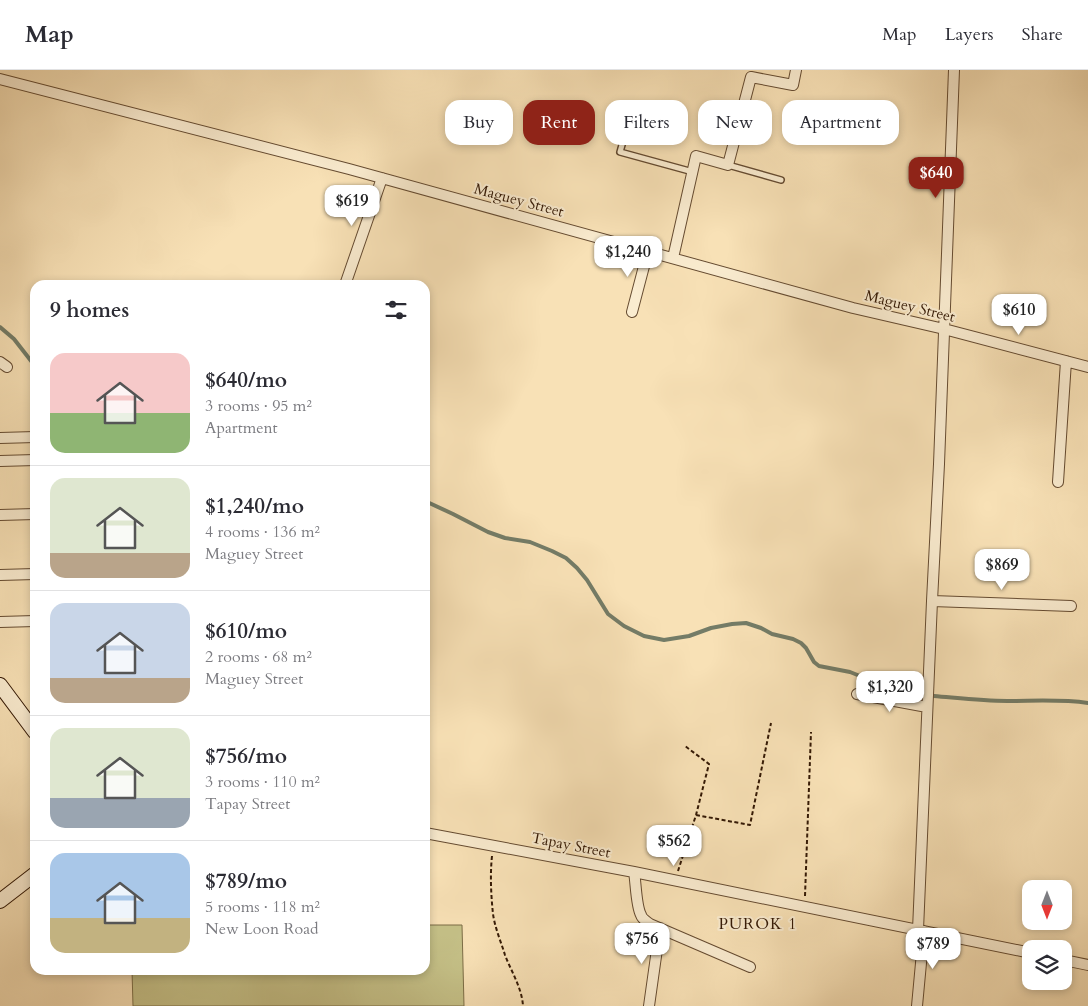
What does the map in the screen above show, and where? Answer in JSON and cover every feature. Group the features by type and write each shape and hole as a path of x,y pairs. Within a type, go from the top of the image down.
{"street":[{"path":"673,258 696,156 728,165 752,74 793,85 796,70"},
{"path":"917,1006 927,707 940,464 954,70"},
{"name":"Maguey Street","path":"0,79 382,178 844,305 1088,367"},
{"path":"347,280 382,178"},
{"path":"632,312 648,251"},
{"path":"1058,482 1066,360"},
{"path":"0,438 30,437"},
{"path":"0,461 30,460"},
{"path":"0,515 30,514"},
{"path":"0,575 30,574"},
{"path":"932,601 1071,606"},
{"path":"0,622 30,621"},
{"path":"0,686 30,725"},
{"path":"857,694 927,707"},
{"name":"Tapay Street","path":"430,834 675,880 1022,951"},
{"path":"634,872 641,916 650,924 750,967"},
{"path":"0,900 30,878"},
{"path":"648,1006 660,928"},
{"path":"1072,962 1088,965"}],"lane":[{"path":"622,145 620,152 692,172"},
{"path":"728,165 781,180"}],"path":[{"path":"696,814 750,825 771,723"},
{"path":"804,906 811,732"},
{"path":"675,880 696,814 709,764 685,746"},
{"path":"493,845 491,872 493,915 505,953 520,990 522,1006"}],"shaded area":[{"path":"430,925 462,925 464,1006 133,1006 132,975 430,975"}],"waterway":[{"path":"0,327 14,339 30,360"},
{"path":"430,503 488,532 505,538 530,542 566,558 587,580 608,614 624,626 644,636 664,640 689,636 711,628 746,623 801,643 819,666 850,672 885,686 923,694"},
{"path":"934,696 1007,701 1088,703"}],"district":[{"name":"PUROK 1","path":"758,923"}]}
